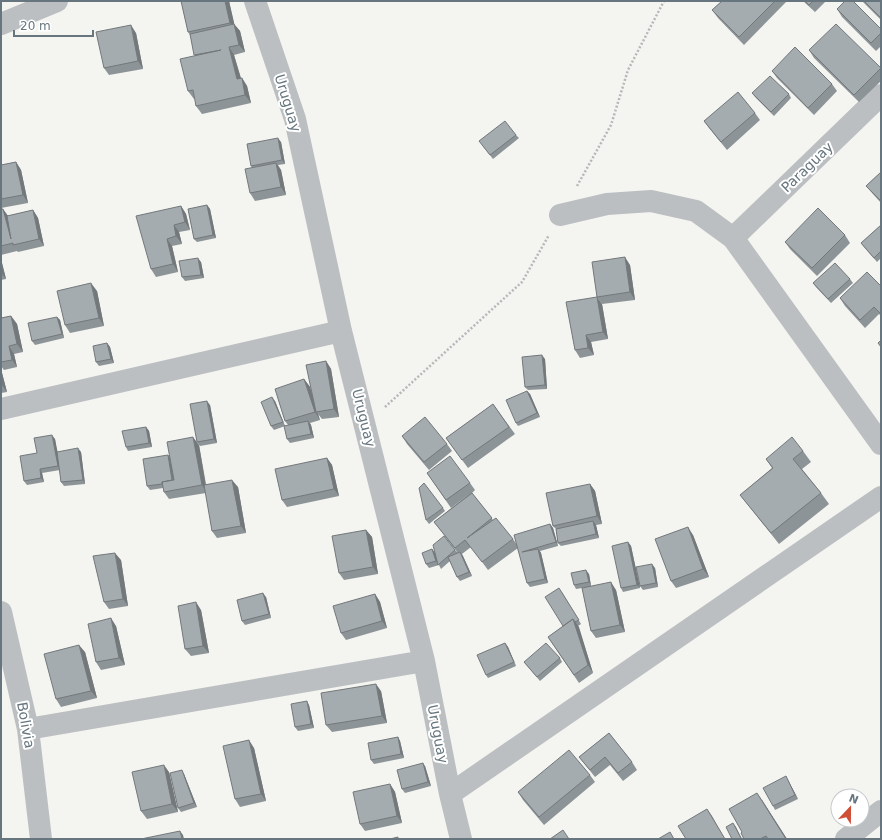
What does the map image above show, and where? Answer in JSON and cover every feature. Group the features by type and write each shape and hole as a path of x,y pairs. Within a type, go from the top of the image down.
{"street":[{"path":"1,24 57,1"},
{"name":"Uruguay","path":"255,1 295,119 341,331 424,661 450,794 461,839"},
{"name":"Paraguay","path":"733,238 881,95"},
{"path":"560,215 607,204 651,201 696,211 733,238 881,444"},
{"path":"1,408 341,331"},
{"path":"450,794 881,497"},
{"name":"Bolivia","path":"1,612 28,729 41,839"},
{"path":"28,729 424,661"},
{"path":"846,839 881,812"}],"path":[{"path":"365,424 522,282 612,125 628,70 664,1"}],"building":[{"path":"181,1 225,1 230,23 188,32"},
{"path":"722,1 775,1 739,37 712,10"},
{"path":"805,1 813,1 809,5"},
{"path":"845,1 853,1 881,29 881,33 871,43 837,9"},
{"path":"864,1 881,1 881,18"},
{"path":"234,24 239,45 229,47 237,79 242,78 245,95 196,106 193,90 188,91 180,59 221,50 194,55 190,34"},
{"path":"836,24 881,68 854,95 809,50"},
{"path":"131,25 138,61 104,68 96,32"},
{"path":"795,47 832,84 808,108 772,71"},
{"path":"770,76 789,94 771,112 752,93"},
{"path":"738,92 755,113 721,142 704,121"},
{"path":"505,121 516,135 490,155 479,141"},
{"path":"278,138 282,160 251,166 247,144"},
{"path":"16,162 23,195 1,199 1,165"},
{"path":"276,163 281,187 250,193 245,169"},
{"path":"881,172 881,201 866,186"},
{"path":"207,205 213,235 194,239 188,209"},
{"path":"181,206 185,222 174,225 176,236 167,239 173,264 151,269 136,216"},
{"path":"818,208 845,235 812,268 785,242"},
{"path":"1,209 3,209 11,239 7,216 33,210 39,239 1,246"},
{"path":"881,225 881,251 874,258 861,243"},
{"path":"625,257 630,292 597,297 592,262"},
{"path":"198,258 201,275 182,277 179,261"},
{"path":"835,263 850,279 828,299 813,283"},
{"path":"867,272 881,286 881,314 874,307 860,320 840,298"},
{"path":"91,283 99,318 65,325 57,291"},
{"path":"597,297 603,332 586,335 588,348 575,350 566,302"},
{"path":"11,316 17,344 9,346 12,360 1,362 1,318"},
{"path":"57,317 62,334 32,341 28,323"},
{"path":"881,340 881,347 878,343"},
{"path":"107,343 111,359 96,362 93,346"},
{"path":"542,355 545,385 525,387 522,357"},
{"path":"326,361 334,409 316,412 306,365"},
{"path":"304,379 315,412 285,421 275,389"},
{"path":"527,391 537,413 516,423 506,400"},
{"path":"272,397 283,422 271,426 261,402"},
{"path":"207,401 214,439 197,442 190,404"},
{"path":"493,404 509,427 462,460 446,438"},
{"path":"425,417 447,444 424,462 402,436"},
{"path":"308,421 311,434 287,439 284,426"},
{"path":"146,427 149,443 126,447 122,431"},
{"path":"52,435 58,466 40,469 41,478 24,481 20,456 37,453 34,438"},
{"path":"193,437 202,485 164,492 162,482 174,480 167,442"},
{"path":"792,437 803,451 793,459 821,493 771,533 740,495 773,468 766,459"},
{"path":"78,448 83,480 61,482 57,452"},
{"path":"168,455 172,480 162,482 162,484 147,486 143,459"},
{"path":"450,456 470,483 446,500 427,473"},
{"path":"327,458 334,489 282,500 275,469"},
{"path":"232,480 241,526 212,531 204,485"},
{"path":"424,483 443,508 426,520 419,488"},
{"path":"590,484 597,516 553,526 546,493"},
{"path":"472,493 492,518 467,538 496,518 513,539 482,562 465,540 455,548 434,522"},
{"path":"593,521 596,534 558,543 556,529"},
{"path":"550,524 556,542 522,552 538,549 545,579 527,583 514,535"},
{"path":"688,527 703,569 671,581 655,539"},
{"path":"366,530 373,567 339,573 332,536"},
{"path":"444,536 455,550 438,565 433,545"},
{"path":"628,542 637,585 621,588 612,546"},
{"path":"432,549 436,561 426,564 422,553"},
{"path":"460,552 469,572 457,577 448,557"},
{"path":"115,553 123,599 104,602 93,556"},
{"path":"652,564 656,583 640,586 636,567"},
{"path":"586,570 589,582 574,585 571,573"},
{"path":"611,582 620,625 591,631 582,588"},
{"path":"559,588 579,620 575,622 573,619 563,626 545,597"},
{"path":"263,593 269,614 242,621 237,600"},
{"path":"375,594 382,621 341,633 333,606"},
{"path":"196,602 203,646 185,649 178,606"},
{"path":"111,618 119,658 96,662 88,624"},
{"path":"573,619 588,665 574,675 548,637"},
{"path":"505,643 514,662 486,675 477,655"},
{"path":"546,643 560,658 537,677 524,662"},
{"path":"79,645 91,691 56,699 44,654"},
{"path":"376,684 382,716 326,725 321,693"},
{"path":"307,701 311,724 295,727 291,704"},
{"path":"609,733 632,762 618,773 605,757 590,770 579,757"},
{"path":"398,737 401,754 371,760 368,743"},
{"path":"249,740 261,794 235,799 223,746"},
{"path":"569,750 590,775 539,817 518,792"},
{"path":"423,763 428,782 402,789 397,770"},
{"path":"164,765 172,804 141,811 132,772"},
{"path":"182,770 194,803 178,808 170,773"},
{"path":"786,776 795,795 773,806 763,788"},
{"path":"390,784 397,816 360,824 353,792"},
{"path":"757,793 786,839 768,839 766,836 760,839 744,839 741,833 742,832 729,809"},
{"path":"707,809 725,839 686,839 678,826"},
{"path":"733,823 741,838 732,839 726,827"},
{"path":"563,830 569,839 550,839"},
{"path":"180,831 182,839 141,839"},
{"path":"670,832 674,839 658,839"}]}
